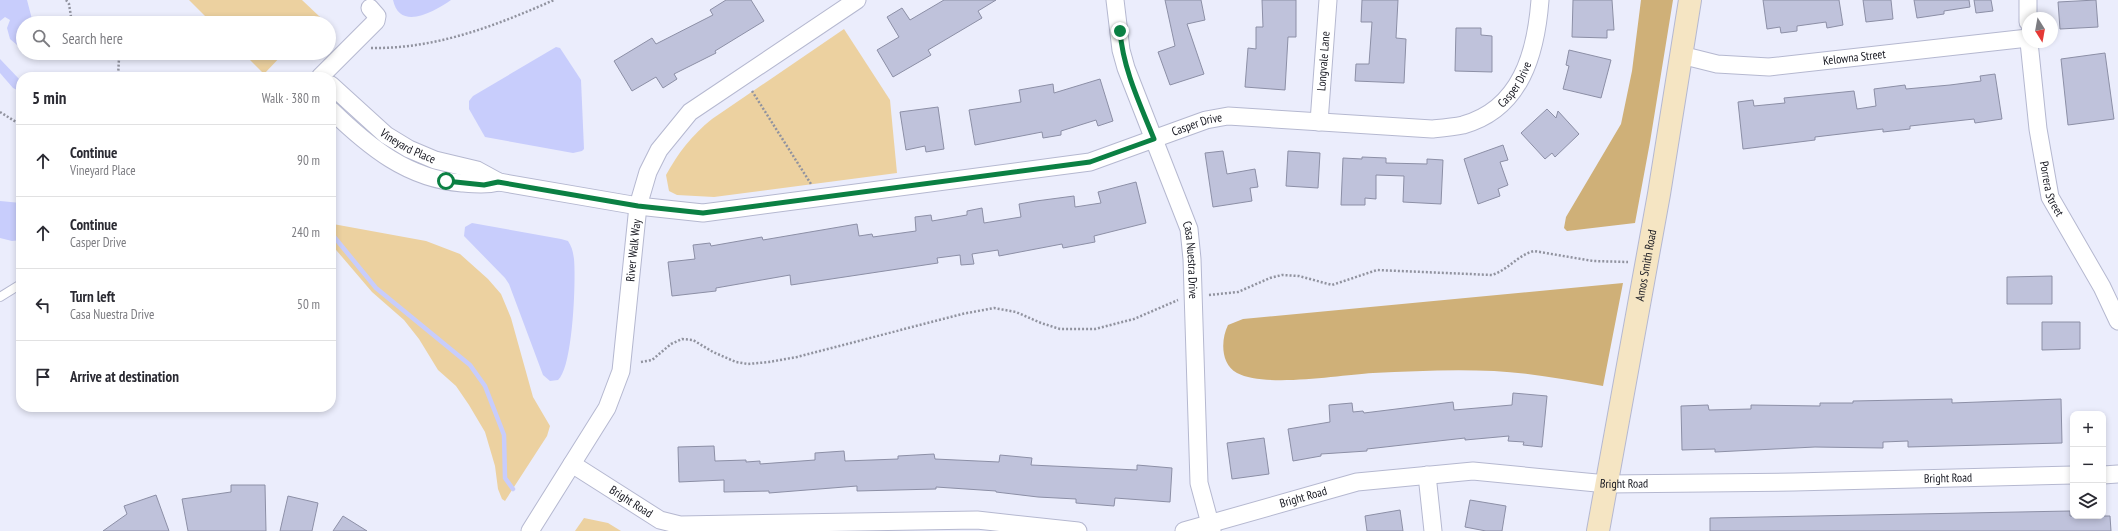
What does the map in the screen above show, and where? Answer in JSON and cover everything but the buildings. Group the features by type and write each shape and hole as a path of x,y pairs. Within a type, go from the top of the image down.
{"street":[{"name":"River Walk Way","path":"530,531 607,408 621,371 638,206 648,172 659,150 690,112 857,0"},
{"name":"Casa Nuestra Drive","path":"1115,0 1121,50 1189,229 1192,259 1200,482 1211,527"},
{"name":"Longvale Lane","path":"1319,122 1328,0"},
{"name":"Casper Drive","path":"638,206 703,213 1090,162 1206,120 1228,116 1432,129 1463,125 1490,113 1509,96 1526,71 1538,30 1540,0"},
{"name":"Amos Smith Road","path":"1598,531 1658,201 1690,0"},
{"path":"2028,0 2028,12"},
{"path":"330,72 376,21 377,16 370,8"},
{"name":"Kelowna Street","path":"1682,55 1717,64 1769,67 2022,39"},
{"name":"Porrera Street","path":"2030,48 2038,129 2050,197 2102,287 2118,321"},
{"name":"Vineyard Place","path":"336,90 373,125 392,139 424,156 448,164 477,170 498,182 638,206"},
{"name":"Vineyard Place","path":"336,115 359,137 384,156 410,170 443,181 484,185 498,182"},
{"name":"Bright Road","path":"572,464 660,520 680,525 822,527 977,520 1045,529 1078,531"},
{"name":"Bright Road","path":"1184,531 1211,527 1357,482 1473,471 1607,484 1794,482 2070,475"},
{"path":"2106,475 2118,474"},
{"path":"1427,475 1433,531"}],"lane":[{"path":"443,181 448,164"},
{"path":"0,297 16,287"}],"path":[{"path":"66,0 69,4 71,16"},
{"path":"371,48 402,48 466,35 493,26 554,0"},
{"path":"118,72 119,60"},
{"path":"752,91 811,184"},
{"path":"0,112 16,122"},
{"path":"1209,295 1238,292 1270,278 1282,275 1299,276 1332,285 1377,270 1492,275 1499,273 1527,253 1534,251 1594,261 1628,262"},
{"path":"641,362 652,360 671,344 682,339 693,340 713,352 736,362 748,364 769,362 797,357 962,314 994,308 1016,312 1041,324 1060,329 1095,329 1134,319 1179,300"}],"shaded area":[{"path":"189,0 302,0 319,16 205,16"},
{"path":"1641,0 1673,0 1635,223 1567,231 1564,228 1566,217 1621,124 1632,71"},
{"path":"844,29 890,100 897,173 714,197 677,195 669,191 666,175 675,159 698,131 712,119"},
{"path":"250,60 277,60 266,72 262,72"},
{"path":"336,225 426,241 460,254 488,279 501,294 511,318 533,397 550,426 547,436 505,501 502,499 498,489 495,466 485,432 469,405 456,386 438,370 419,339 404,320 372,292 336,250"},
{"path":"1623,283 1603,386 1535,375 1479,370 1373,373 1303,379 1266,380 1237,373 1227,364 1225,358 1223,344 1228,325 1243,319"},
{"path":"584,518 608,523 621,531 575,531"}],"water":[{"path":"0,0 27,0 31,16 16,16 16,44 10,39 7,28 10,20 5,17 0,21"},
{"path":"393,0 451,0 427,13 410,17 403,15 397,10"},
{"path":"556,47 560,48 581,80 584,149 573,153 485,137 469,109 469,101 473,96"},
{"path":"0,59 16,76 16,90 13,88 0,73"},
{"path":"0,201 16,203 16,241 0,238"},
{"path":"472,223 568,241 574,259 574,303 567,359 563,372 558,380 550,381 543,375 509,284 464,236 465,227"}],"waterway":[{"path":"336,239 376,288 470,365 485,386 504,435 505,478 513,489"}],"route":[{"path":"446,181 484,185 498,182 638,206 703,213 1090,162 1154,139 1126,68 1121,50 1120,31"}]}
